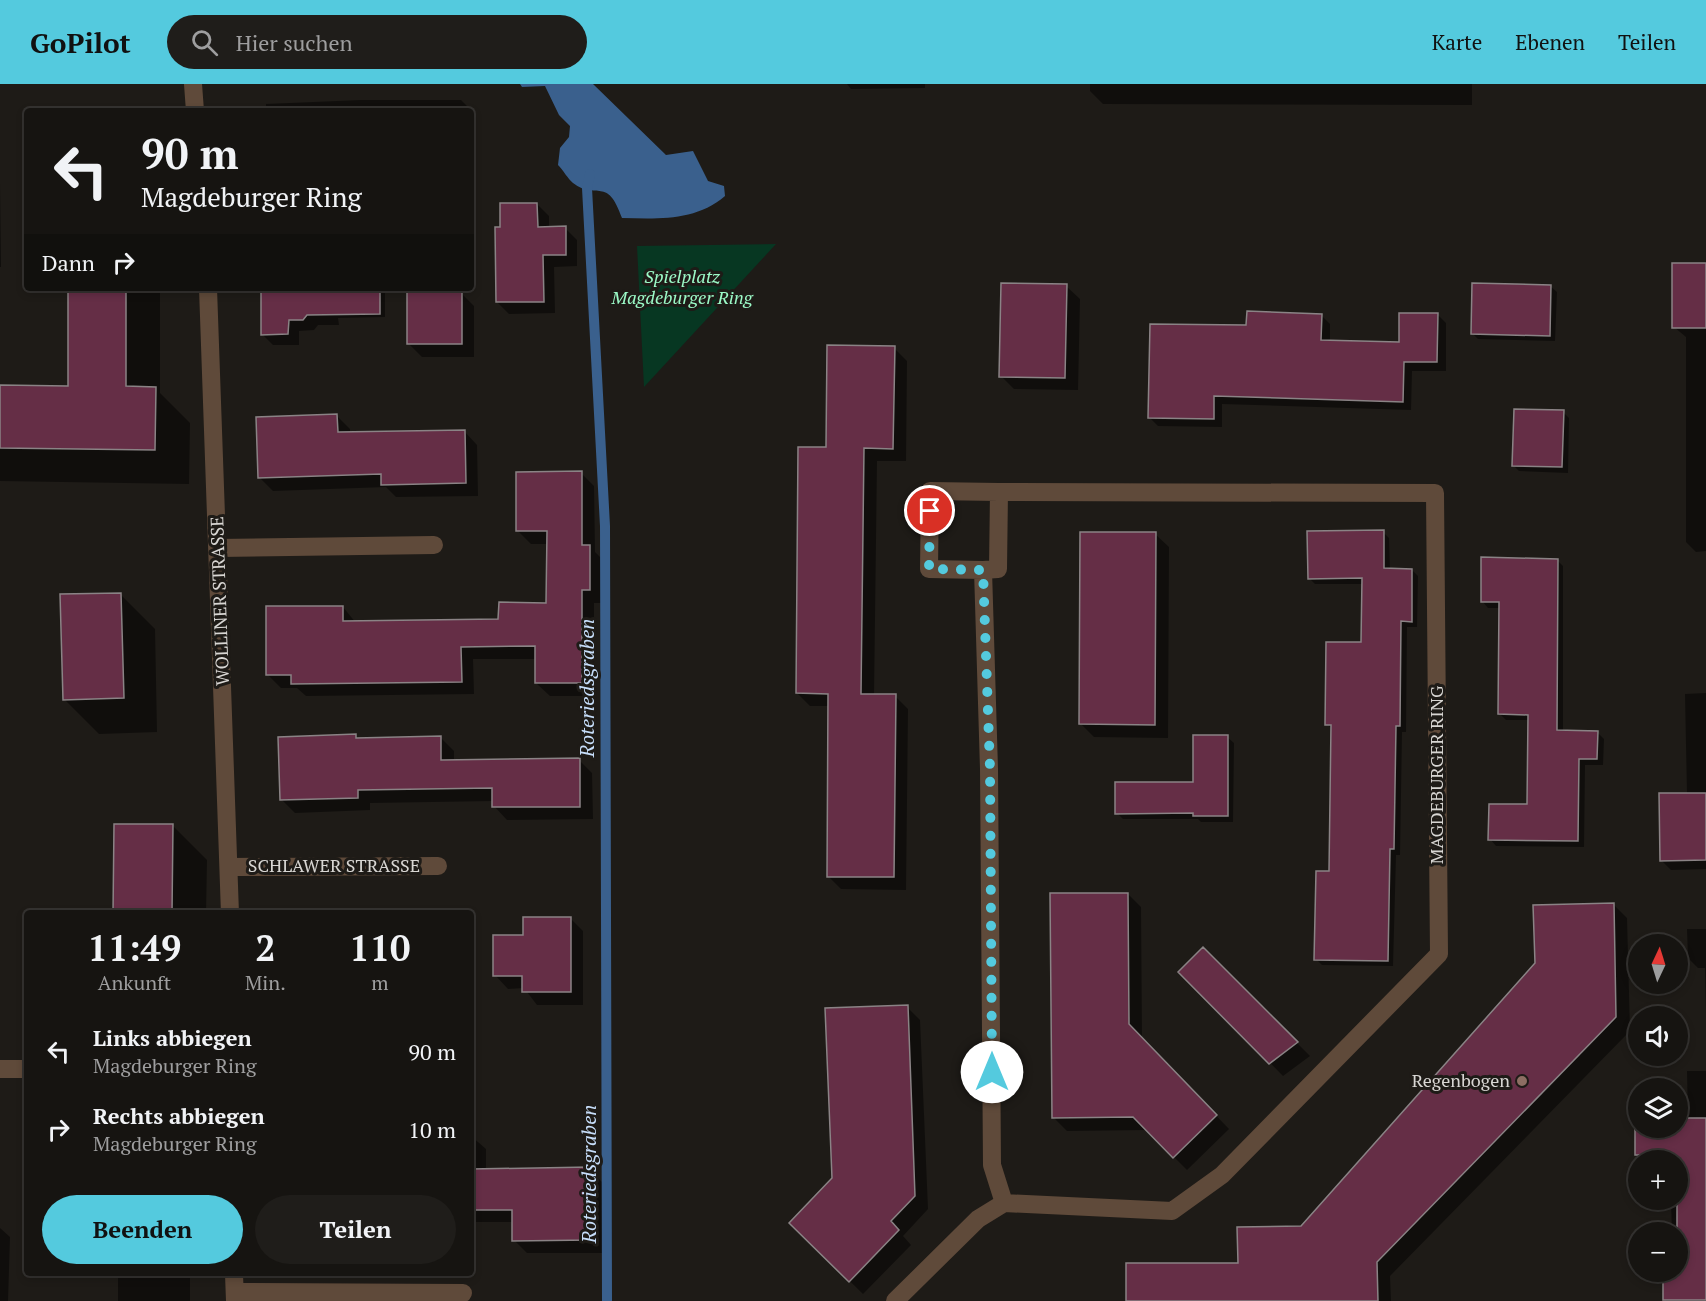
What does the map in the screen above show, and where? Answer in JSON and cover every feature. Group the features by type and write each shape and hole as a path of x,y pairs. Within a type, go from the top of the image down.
{"street":[{"path":"193,84 195,108"},
{"name":"WOLLINER STRASSE","path":"208,291 230,910"},
{"name":"MAGDEBURGER RING","path":"983,570 929,569 930,491 1435,493 1438,954 1222,1175 1172,1211 1004,1203"},
{"path":"895,1301 978,1219 1004,1203 992,1165 990,769 983,570 998,569 999,492"},
{"path":"218,548 434,545"},
{"name":"SCHLAWER STRASSE","path":"230,867 438,866"},
{"path":"0,1069 24,1069"},
{"path":"234,1289 463,1293"}],"green space":[{"name":"Spielplatz Magdeburger Ring","path":"776,244 644,387 637,246"}],"water":[{"path":"520,84 593,84 666,155 693,151 708,181 724,186 725,196 702,210 676,217 622,218 611,197 601,191 581,188 569,179 558,165 560,148 569,137 570,126 559,115 545,86 522,87"}],"building":[{"path":"500,203 537,203 538,227 566,226 566,255 543,255 544,302 496,302 495,227 500,227"},
{"path":"1672,263 1706,263 1706,328 1672,328"},
{"path":"1001,283 1067,284 1065,378 999,377"},
{"path":"1472,283 1551,285 1550,336 1471,334"},
{"path":"68,291 126,291 126,386 156,387 155,450 0,448 0,385 68,386"},
{"path":"261,291 380,291 380,314 307,315 303,320 289,320 288,334 261,335"},
{"path":"407,292 462,292 462,344 407,344"},
{"path":"1247,311 1322,314 1321,340 1399,342 1399,313 1438,313 1437,362 1404,362 1403,402 1214,396 1214,419 1148,418 1150,324 1246,325"},
{"path":"827,345 895,346 893,449 864,448 861,694 896,694 894,877 827,877 828,694 796,693 798,447 826,447"},
{"path":"1514,409 1564,410 1562,467 1512,466"},
{"path":"337,414 338,432 465,430 466,483 381,485 381,474 258,478 256,417"},
{"path":"582,471 582,545 590,545 590,590 582,590 582,683 535,683 535,646 461,647 462,682 291,684 291,675 266,675 266,606 343,606 343,621 498,619 499,602 546,603 547,531 516,531 516,472"},
{"path":"1384,530 1384,568 1412,569 1412,622 1401,621 1400,726 1396,726 1394,849 1390,849 1388,961 1314,960 1316,871 1329,871 1331,725 1325,725 1326,642 1361,642 1362,578 1308,579 1307,531"},
{"path":"1080,532 1156,532 1155,725 1079,724"},
{"path":"1481,557 1558,559 1557,730 1598,731 1597,759 1579,759 1578,841 1488,840 1489,804 1527,804 1528,715 1498,714 1499,602 1481,602"},
{"path":"121,593 124,698 63,700 60,594"},
{"path":"356,734 356,738 441,736 441,760 580,758 580,807 492,807 492,788 358,790 358,798 280,800 278,737"},
{"path":"1193,735 1228,735 1228,816 1193,816 1193,813 1115,814 1115,782 1193,782"},
{"path":"1659,793 1706,793 1706,860 1660,861"},
{"path":"114,824 173,824 172,910 113,910"},
{"path":"1050,893 1128,893 1129,1024 1217,1115 1173,1158 1133,1117 1052,1118"},
{"path":"1614,903 1616,1017 1377,1262 1378,1301 1126,1301 1126,1263 1238,1263 1237,1227 1301,1226 1535,963 1533,905"},
{"path":"523,917 571,917 571,992 522,992 522,976 493,976 493,935 523,935"},
{"path":"1203,947 1298,1042 1269,1064 1178,972"},
{"path":"908,1005 915,1196 891,1221 899,1230 849,1282 789,1223 832,1178 825,1008"},
{"path":"1688,1118 1706,1118 1706,1300 1663,1300 1663,1282 1688,1282 1688,1222 1677,1222 1677,1210 1688,1210 1688,1150 1635,1150 1635,1138 1688,1138"},
{"path":"590,1167 590,1240 512,1241 512,1210 474,1210 474,1169"}],"waterway":[{"name":"Roteriedsgraben","path":"590,174 587,188 605,526 607,1301"}],"place":[{"name":"Regenbogen","path":"1522,1081"}],"route":[{"path":"930,511 929,569 983,570 990,769 992,1072"}]}
